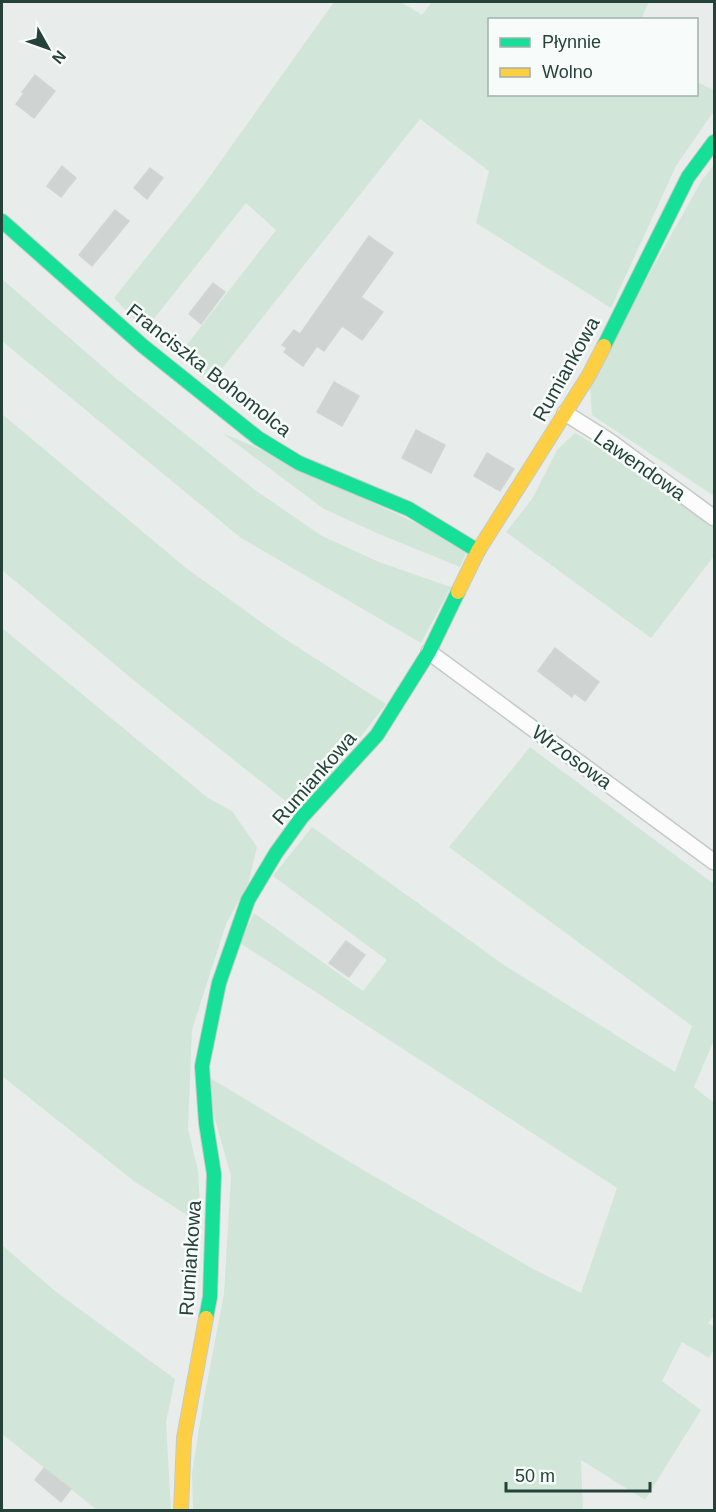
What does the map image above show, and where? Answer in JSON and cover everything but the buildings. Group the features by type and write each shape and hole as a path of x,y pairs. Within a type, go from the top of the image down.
{"street":[{"name":"Rumiankowa","path":"182,1510 184,1438 210,1297 214,1174 206,1123 202,1066 219,982 248,900 276,853 302,817 377,735 429,652 478,551 589,375 688,177 714,142"},
{"name":"Franciszka Bohomolca","path":"2,221 143,346 258,438 299,463 409,509 478,551"},
{"name":"Lawendowa","path":"566,413 608,440 714,518"},
{"name":"Wrzosowa","path":"429,652 714,862"}],"green space":[{"path":"334,2 401,2 422,15 432,2 649,2 641,18 488,18 488,96 698,96 698,82 714,90 714,111 676,166 611,308 476,223 489,171 420,119 213,380 178,356 276,230 246,203 145,330 114,298 203,186"},
{"path":"714,165 714,496 592,415 590,387 626,315 702,180"},
{"path":"2,279 119,381 255,490 322,536 379,562 451,587 421,643 241,538 2,341"},
{"path":"2,414 186,568 282,637 386,704 339,765 298,811 137,683 2,570"},
{"path":"222,433 422,526 466,553 460,567 324,509"},
{"path":"575,433 599,447 714,528 714,556 651,638 506,532 532,499 557,450"},
{"path":"2,628 208,798 232,811 257,847 248,884 226,924 192,1030 188,1129 198,1171 201,1224 135,1182 2,1076"},
{"path":"530,747 714,884 714,1040 694,1087 714,1103 714,1316 708,1323 714,1327 714,1349 709,1358 682,1342 662,1381 701,1410 645,1500 581,1460 583,1510 193,1510 192,1473 224,1294 231,1176 213,1112 210,1078 535,1270 581,1293 617,1188 240,943 254,913 363,991 387,960 273,876 312,827 504,965 675,1072 692,1026 449,847"},
{"path":"2,1245 55,1291 175,1379 166,1422 171,1510 97,1510 2,1434"}],"traffic: fast":[{"path":"604,346 688,177 714,142"},
{"path":"2,221 143,346 258,438 299,463 409,509 478,551"},
{"path":"206,1318 210,1297 214,1174 206,1123 202,1066 219,983 248,900 276,853 302,817 377,735 429,652 458,592"}],"traffic: slow":[{"path":"458,592 478,551 589,375 604,346"},
{"path":"181,1510 184,1438 206,1318"}]}
